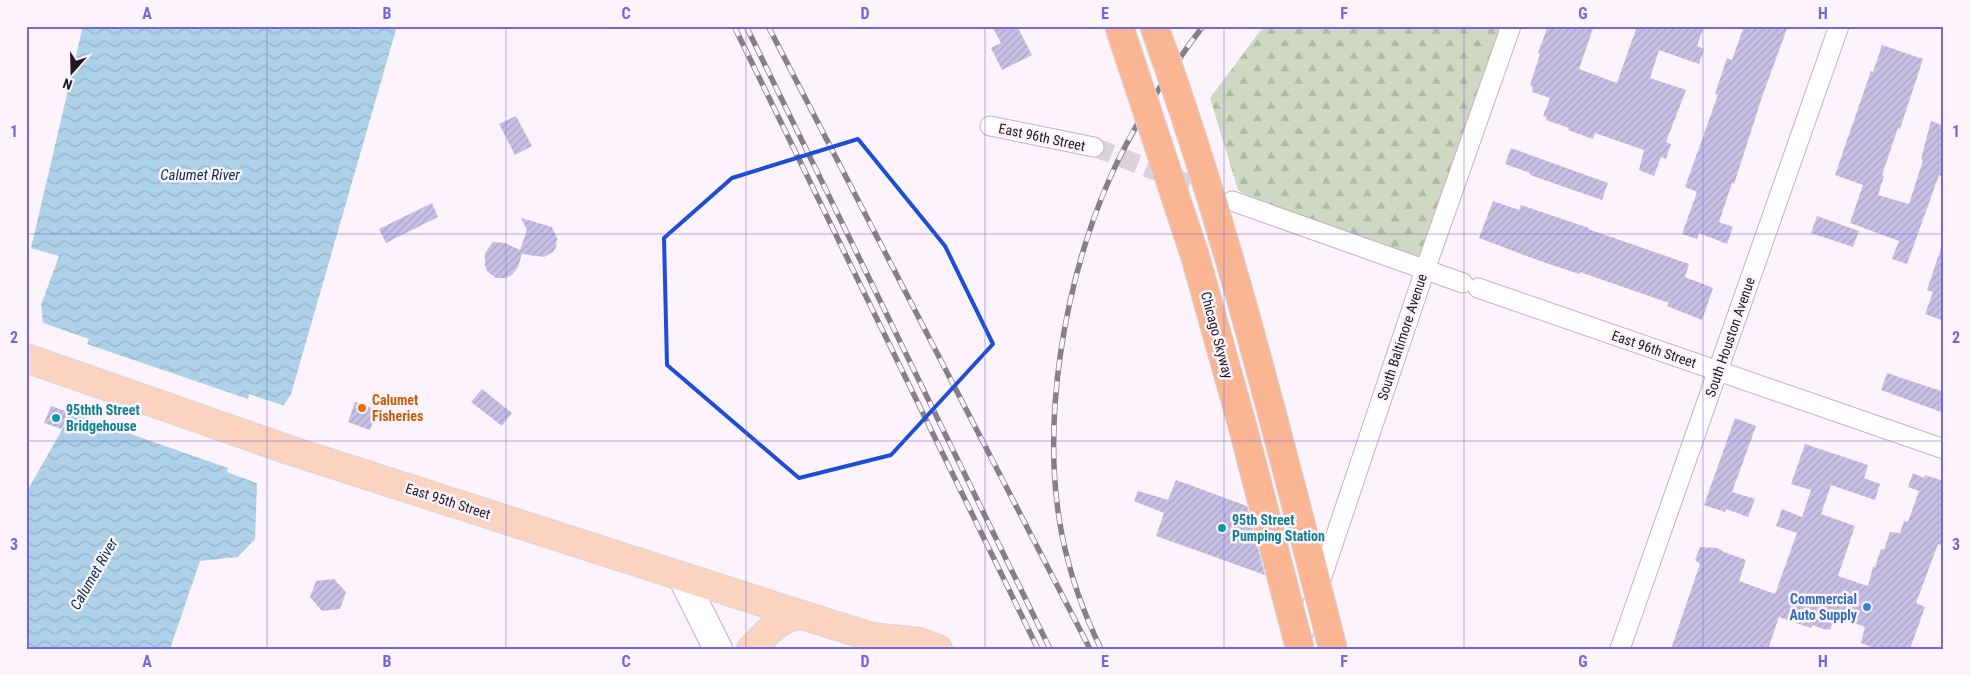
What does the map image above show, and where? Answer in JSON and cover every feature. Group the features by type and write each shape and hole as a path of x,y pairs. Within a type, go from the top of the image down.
{"highway":[{"name":"Chicago Skyway","path":"1119,26 1195,256 1243,428 1299,649"},
{"path":"1154,26 1192,136 1226,247 1274,420 1333,649"}],"main road":[{"name":"East 95th Street","path":"27,359 289,450 882,643 918,642 938,649"},
{"path":"682,577 718,649"},
{"path":"751,649 772,628 794,616 802,616"}],"street":[{"name":"South Baltimore Avenue","path":"1299,649 1425,270 1511,26"},
{"name":"South Houston Avenue","path":"1620,649 1840,26"},
{"name":"East 96th Street","path":"990,126 1094,147"},
{"name":"East 96th Street","path":"1232,201 1425,270 1944,449"}],"highlighted area":[{"path":"858,139 945,246 993,344 891,455 799,478 667,365 664,238 732,178"}],"green space":[{"path":"1264,26 1502,26 1419,263 1272,210 1238,190 1210,98"}],"water":[{"name":"Calumet River","path":"83,26 397,26 291,394 283,406 257,483 255,539 238,557 200,561 170,649 26,649 26,493 63,428 88,339 43,323 41,305 59,256 31,248"}],"pier":[{"path":"40,322 89,339 87,344 248,399 249,394 285,406 259,484 227,472 228,468 68,412 63,428 60,427 85,340 42,325"}],"building":[{"path":"992,26 1017,26 1032,55 1002,70 991,48 1001,43"},
{"path":"1548,26 1594,26 1579,69 1617,83 1637,26 1704,26 1697,46 1704,49 1699,64 1659,50 1650,78 1686,90 1666,142 1671,144 1666,159 1661,157 1654,176 1639,170 1644,150 1595,133 1593,139 1590,138 1546,120 1547,117 1543,116 1550,98 1532,92 1533,87 1530,85 1540,54 1538,53"},
{"path":"1744,26 1788,26 1763,94 1734,184 1732,183 1719,222 1733,227 1727,244 1699,233 1697,239 1682,234 1697,192 1685,187 1718,95 1715,94 1727,58 1732,60"},
{"path":"1882,45 1923,59 1900,129 1898,128 1882,175 1884,176 1878,195 1909,204 1923,160 1921,159 1931,121 1944,126 1944,177 1939,175 1907,264 1892,259 1899,241 1850,223 1863,185 1835,175 1871,71 1873,72"},
{"path":"516,116 532,146 515,155 499,124"},
{"path":"1511,148 1608,183 1602,200 1530,175 1530,173 1505,164"},
{"path":"1493,201 1519,210 1521,205 1689,264 1685,277 1713,288 1702,320 1667,306 1669,303 1580,272 1579,274 1540,261 1479,238"},
{"path":"432,203 438,217 386,243 379,229"},
{"path":"1817,216 1859,231 1853,247 1811,233"},
{"path":"521,218 552,227 557,238 556,247 553,252 544,257 522,254 518,267 512,275 506,278 496,278 488,272 485,266 485,253 493,242 505,243 520,250 527,230"},
{"path":"1941,248 1944,248 1944,321 1925,314 1933,292 1927,290"},
{"path":"1887,373 1944,392 1944,413 1881,390"},
{"path":"482,389 512,413 502,426 471,402"},
{"name":"Calumet Fisheries","path":"355,402 377,410 370,430 348,422"},
{"name":"95thth Street Bridgehouse","path":"51,406 68,412 62,429 44,423"},
{"path":"1735,418 1756,426 1732,492 1755,499 1748,517 1726,509 1725,512 1704,505"},
{"path":"1805,444 1868,465 1864,478 1880,484 1875,500 1831,485 1821,514 1855,526 1838,576 1868,586 1873,567 1875,567 1881,549 1884,550 1890,532 1900,533 1904,521 1908,522 1919,491 1908,487 1913,473 1924,478 1925,475 1944,481 1944,546 1938,544 1916,603 1925,607 1910,649 1876,649 1861,643 1865,627 1835,616 1830,630 1812,625 1811,628 1779,617 1768,649 1671,649 1700,564 1695,560 1700,547 1717,548 1746,560 1739,581 1775,594 1797,533 1776,526 1782,509 1802,517 1811,490 1791,484"},
{"name":"95th Street Pumping Station","path":"1176,480 1247,506 1265,575 1156,536 1164,513 1134,501 1138,491 1168,500"},
{"path":"334,579 346,592 340,609 322,611 310,597 316,581"}],"tunnel":[{"path":"1094,147 1217,195"}],"railway":[{"path":"734,26 1038,649"},
{"path":"746,26 1050,649"},
{"path":"768,26 1090,649"},
{"path":"1101,649 1088,621 1073,579 1062,535 1056,492 1054,447 1055,401 1060,354 1080,264 1093,221 1109,180 1129,139 1152,100 1203,26"}],"place":[{"name":"Calumet Fisheries","path":"362,408"},
{"name":"95thth Street Bridgehouse","path":"56,418"},
{"name":"95th Street Pumping Station","path":"1222,528"},
{"name":"Commercial Auto Supply","path":"1867,607"}]}
